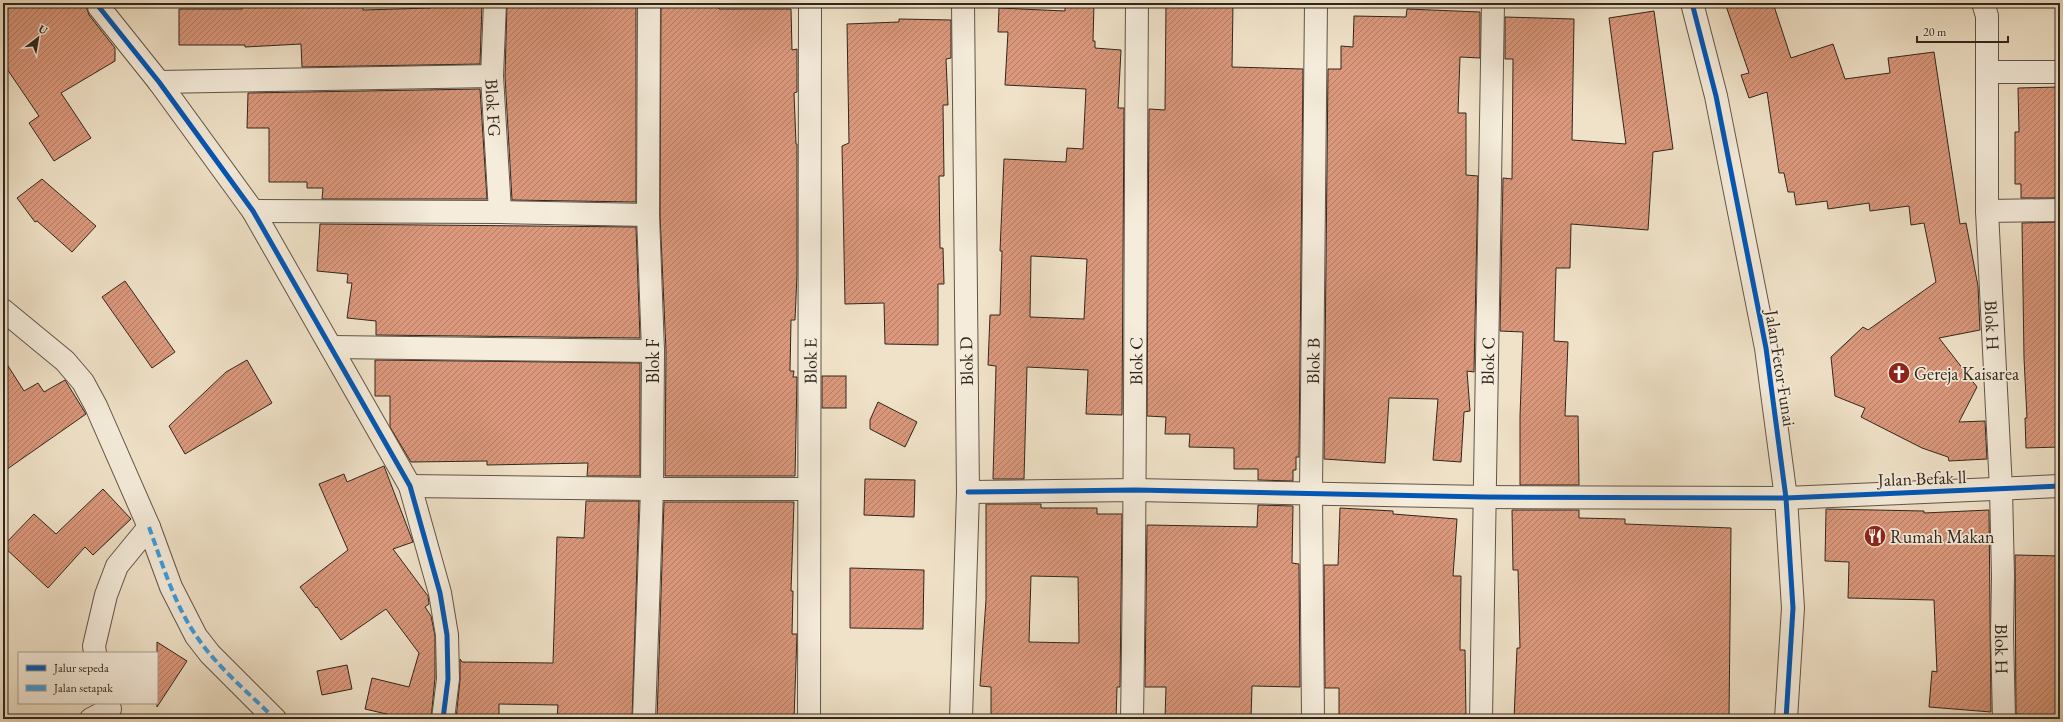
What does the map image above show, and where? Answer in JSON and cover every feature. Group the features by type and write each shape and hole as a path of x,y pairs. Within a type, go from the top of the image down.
{"street":[{"name":"Blok FG","path":"495,3 492,76 500,212"},
{"name":"Blok F","path":"644,719 652,489 652,351 648,215 649,3"},
{"name":"Blok E","path":"809,719 810,3"},
{"name":"Blok D","path":"961,719 968,492 963,3"},
{"name":"Blok C","path":"1132,719 1135,490 1137,3"},
{"name":"Blok B","path":"1313,719 1311,492 1316,3"},
{"name":"Blok C","path":"1481,719 1493,3"},
{"name":"Jalan Fetor Funai","path":"1692,3 1716,96 1766,348 1786,498 1793,608 1786,719"},
{"name":"Blok H","path":"1983,3 1986,16 1988,211 2004,576 2002,634 2004,719"},
{"path":"99,7 159,82 253,211 410,486 440,593 447,635 448,679 443,719"},
{"path":"1987,72 2060,72"},
{"path":"159,82 492,76"},
{"path":"1988,211 2060,210"},
{"path":"253,211 500,212 648,215"},
{"path":"3,310 65,361 83,382 96,406 149,527 171,587 196,636 210,654 275,719"},
{"path":"330,347 652,351"},
{"path":"410,486 809,489"},
{"name":"Jalan Befak ll","path":"968,492 1135,490 1311,492 1485,497 1786,498 2060,486"},
{"path":"95,652 94,646 106,595 117,566 149,527"},
{"path":"91,719 111,710"}],"building":[{"path":"3,3 87,3 89,15 115,48 115,61 61,93 91,138 54,161 29,123 39,116 3,63"},
{"path":"431,3 482,3 480,64 302,67 301,44 245,47 245,45 179,45 179,9 242,9 242,7 310,4 363,4 363,10 431,8"},
{"path":"507,3 636,3 636,202 512,200 505,76"},
{"path":"661,3 719,3 719,9 791,9 792,50 797,49 797,92 794,93 797,144 797,275 795,320 791,320 790,371 794,371 793,377 797,377 795,476 665,476 666,351 660,215"},
{"path":"1065,3 1094,3 1093,41 1095,41 1095,48 1121,50 1118,108 1124,108 1122,415 1086,414 1088,370 1027,367 1024,479 993,479 996,366 988,365 990,315 1000,315 1002,251 1000,251 1004,159 1066,162 1067,148 1083,149 1086,89 1005,85 1008,32 998,32 999,8 1065,11","holes":["1031,256 1087,259 1084,319 1030,317"]},
{"path":"1166,3 1233,3 1232,67 1303,69 1299,457 1296,457 1296,470 1293,470 1293,481 1258,480 1258,469 1234,469 1234,448 1189,447 1190,434 1165,434 1166,417 1147,416 1149,109 1165,110"},
{"path":"1725,3 1773,3 1791,58 1833,44 1845,79 1890,73 1888,58 1934,52 1960,224 1966,223 1978,286 1980,330 1939,338 1977,387 1959,422 1985,421 1987,459 1949,461 1948,457 1922,448 1861,417 1865,408 1835,396 1831,357 1863,327 1868,330 1936,282 1924,223 1911,225 1909,206 1870,211 1869,203 1828,209 1827,201 1796,205 1794,192 1788,192 1784,173 1779,173 1767,92 1749,98 1741,75 1749,73"},
{"path":"1407,9 1480,12 1480,58 1460,57 1458,113 1466,113 1466,175 1478,176 1474,372 1467,371 1470,411 1464,412 1461,462 1433,460 1438,399 1389,398 1385,463 1324,459 1328,69 1341,69 1341,46 1353,47 1354,16 1406,17"},
{"path":"1654,11 1673,149 1653,152 1648,230 1571,224 1570,268 1556,268 1554,341 1568,342 1565,416 1578,416 1579,485 1520,485 1520,416 1523,332 1500,331 1503,178 1512,179 1513,59 1505,59 1505,17 1574,19 1572,140 1626,144 1609,18"},
{"path":"899,19 951,20 951,58 946,59 948,105 943,105 944,176 939,176 940,248 943,248 944,284 938,284 938,345 885,344 884,303 845,304 842,146 849,143 847,24 899,22"},
{"path":"2060,87 2060,198 2021,198 2021,184 2015,184 2015,132 2019,132 2018,88"},
{"path":"480,89 487,199 322,199 323,188 307,188 307,182 269,182 269,128 247,128 248,93"},
{"path":"42,179 96,226 72,252 37,221 35,222 17,198"},
{"path":"2060,222 2060,447 2026,448 2025,418 2027,418 2024,358 2022,223"},
{"path":"320,224 636,227 640,338 376,335 376,321 347,318 352,283 347,283 348,274 317,271"},
{"path":"125,281 175,352 152,368 102,297"},
{"path":"3,358 24,391 38,383 44,392 65,380 86,414 3,472"},
{"path":"247,360 272,403 185,454 169,426 226,372"},
{"path":"375,360 640,363 640,476 587,476 588,463 487,465 487,461 411,462 390,427 390,396 375,396"},
{"path":"822,376 846,376 846,408 822,408"},
{"path":"878,402 917,422 905,447 870,429 870,420"},
{"path":"384,466 413,542 393,549 428,596 429,604 425,607 431,616 435,636 435,678 431,719 408,719 365,709 372,678 409,687 419,653 386,609 341,640 317,607 316,608 300,587 348,550 319,484 344,474 347,482"},
{"path":"865,479 915,480 914,517 864,515"},
{"path":"103,489 131,519 93,555 85,547 48,588 3,546 34,514 56,534"},
{"path":"586,501 639,501 632,719 557,718 558,705 499,704 499,719 456,719 460,680 460,659 462,662 553,663 557,537 584,538"},
{"path":"664,502 794,502 791,591 793,591 792,634 797,634 794,719 657,719"},
{"path":"986,504 1041,504 1041,508 1097,508 1097,514 1122,514 1120,687 1117,687 1116,719 991,719 991,687 980,686 986,600","holes":["1031,576 1078,577 1079,643 1029,642"]},
{"path":"1258,505 1293,506 1292,563 1299,564 1300,687 1252,686 1251,719 1165,719 1166,687 1145,687 1147,525 1257,527"},
{"path":"1340,508 1393,511 1393,514 1457,519 1453,576 1461,576 1460,650 1465,650 1466,719 1339,719 1339,688 1325,688 1324,565 1338,565"},
{"path":"1826,509 1924,511 1924,513 1989,510 1991,712 1929,707 1932,671 1937,672 1934,600 1848,598 1849,562 1825,561"},
{"path":"1512,510 1579,510 1579,518 1625,519 1625,524 1731,528 1729,719 1514,719 1517,648 1520,648 1518,570 1513,570"},
{"path":"2015,555 2060,556 2060,719 2029,719 2029,715 2016,714"},
{"path":"850,568 924,570 923,629 850,628"},
{"path":"157,642 187,661 157,707 158,652"},
{"path":"347,665 352,689 322,695 317,671"}],"marked path":[{"path":"149,527 164,569 189,625 205,648 224,670 275,719"}],"cycle path":[{"path":"1692,3 1716,96 1766,348 1786,498 1793,608 1786,719"},
{"path":"99,7 159,82 253,211 410,486 440,593 447,635 448,679 443,719"},
{"path":"968,492 1135,490 1485,497 1786,498 2060,486"}],"place":[{"name":"Gereja Kaisarea","path":"1899,373"},
{"name":"Rumah Makan","path":"1875,536"}]}
